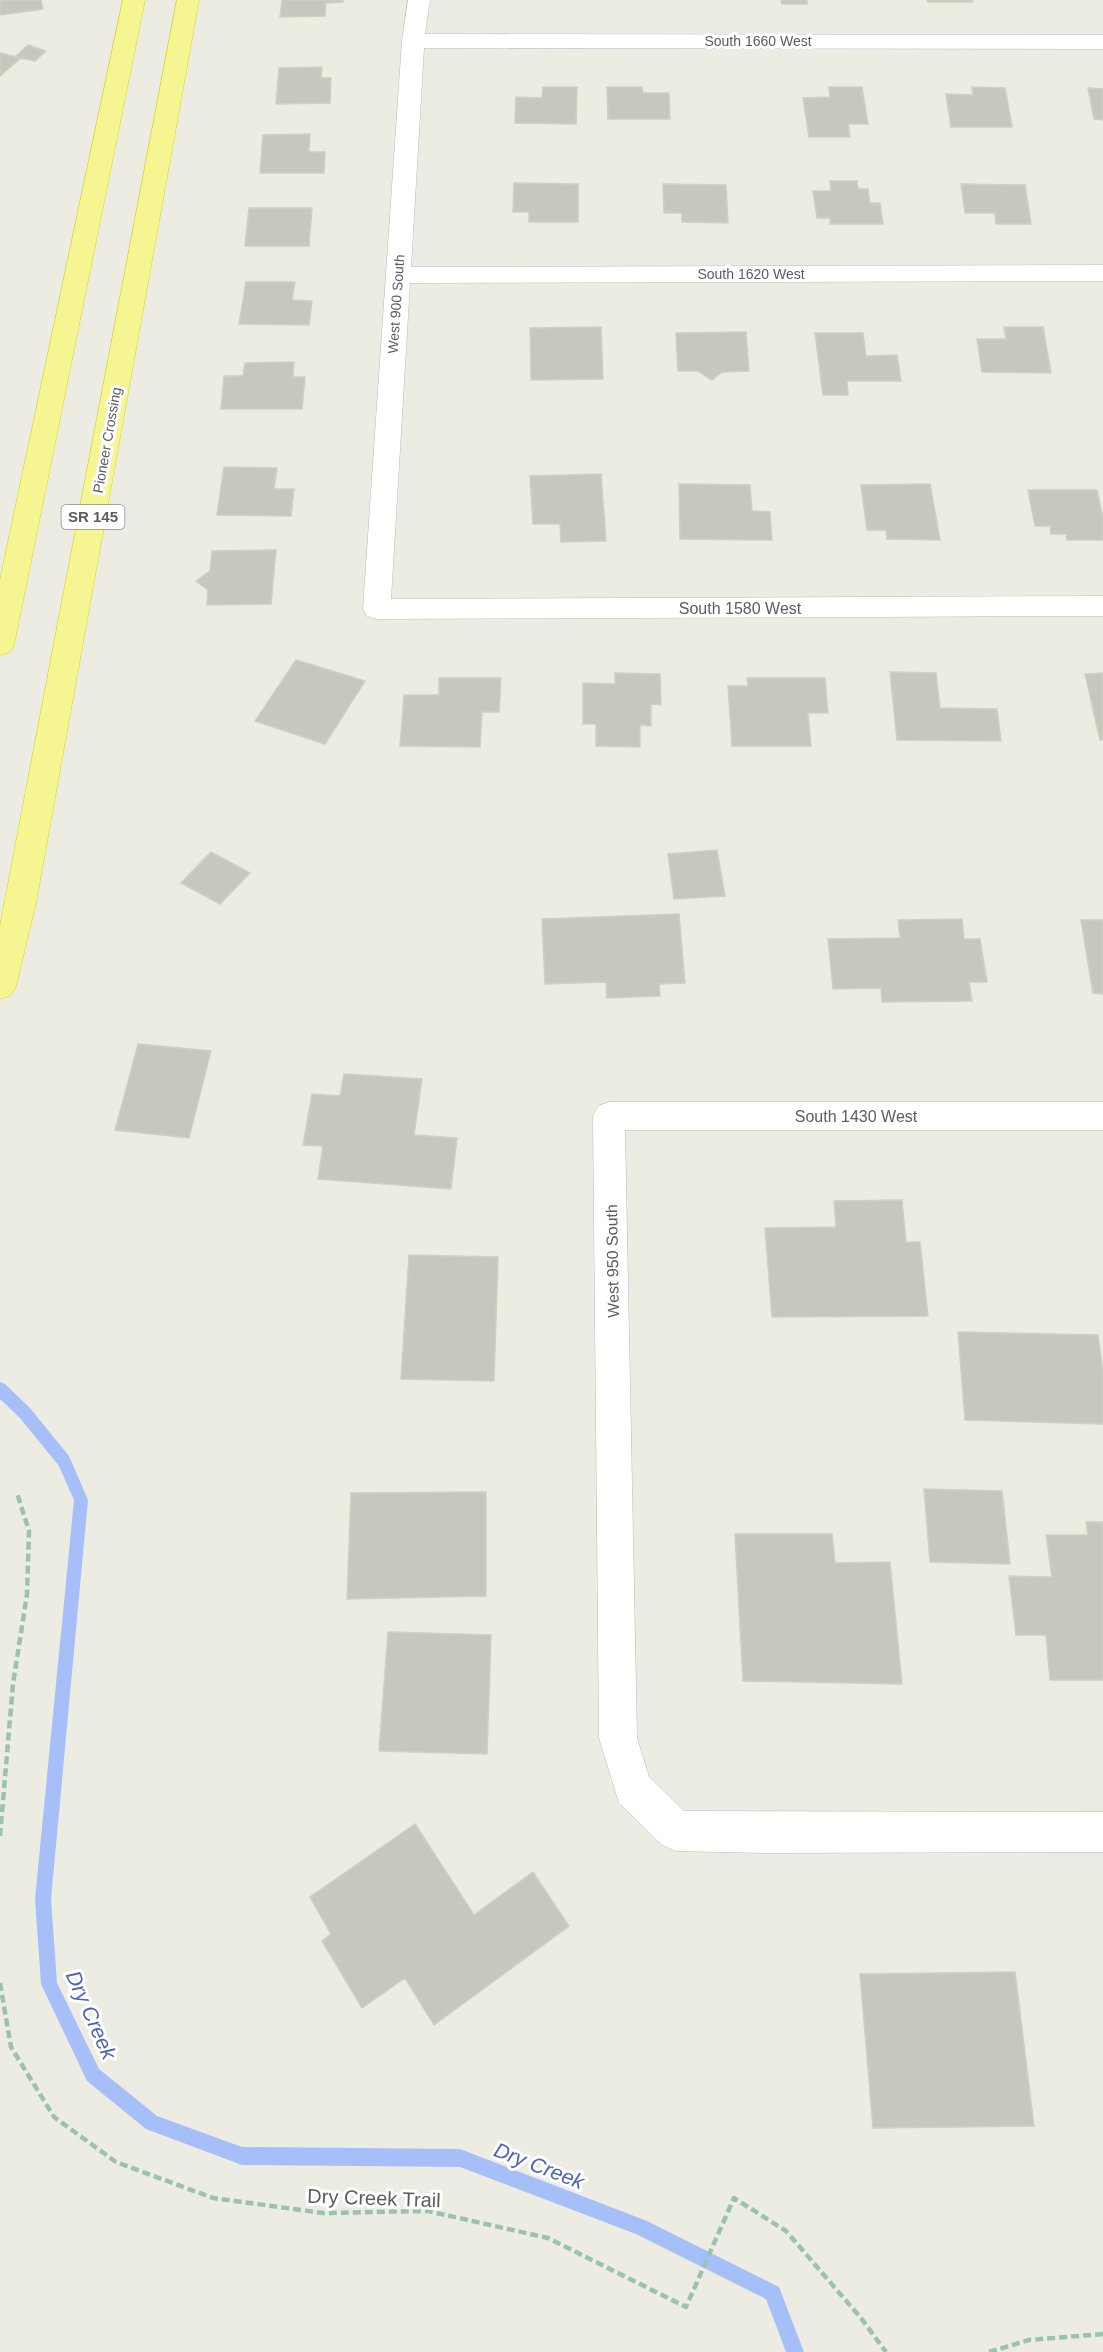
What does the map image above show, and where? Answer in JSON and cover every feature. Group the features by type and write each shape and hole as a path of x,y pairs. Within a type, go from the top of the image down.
{"highway":[{"path":"0,645 134,0"},
{"name":"Pioneer Crossing","path":"0,986 21,903 188,0"}],"street":[{"name":"West 900 South","path":"377,609 415,15 419,0"},
{"name":"South 1660 West","path":"414,40 1103,42"},
{"name":"South 1620 West","path":"398,275 1103,273"},
{"name":"South 1580 West","path":"377,609 1103,606"},
{"name":"South 1430 West","path":"609,1116 1103,1116"},
{"name":"West 950 South","path":"609,1116 615,1406 618,1738 633,1789 676,1831 1103,1832"}],"path":[{"path":"0,1836 13,1684 27,1594 29,1531 17,1493"},
{"name":"Dry Creek Trail","path":"0,1983 11,2047 54,2117 116,2162 213,2198 323,2213 428,2211 548,2238 686,2307 735,2198 786,2230 861,2318 886,2352"},
{"path":"989,2352 1002,2345 1103,2334"}],"building":[{"path":"0,0 41,0 43,9 0,15"},
{"path":"282,0 343,0 343,2 326,3 325,16 280,17"},
{"path":"781,0 807,0 807,4 782,4"},
{"path":"927,0 972,0 972,2 928,2"},
{"path":"28,45 46,51 35,61 15,57"},
{"path":"0,53 21,58 0,76"},
{"path":"322,67 321,78 331,78 330,103 276,104 279,68"},
{"path":"543,87 577,87 576,124 515,123 516,97 542,98"},
{"path":"607,87 642,87 643,93 669,93 670,119 608,119"},
{"path":"829,87 862,87 868,124 848,124 850,137 809,137 803,98 830,97"},
{"path":"972,87 1005,88 1012,127 951,127 946,94 973,95"},
{"path":"1088,88 1103,89 1103,120 1094,119"},
{"path":"310,134 309,152 325,152 324,173 260,173 263,135"},
{"path":"830,181 857,181 858,189 868,189 870,203 880,203 883,224 830,224 830,218 817,218 813,191 831,191"},
{"path":"514,183 578,184 578,222 529,222 529,212 513,212"},
{"path":"663,184 726,185 728,223 682,222 682,213 664,213"},
{"path":"961,184 1025,185 1031,224 996,224 995,213 965,213"},
{"path":"249,208 312,208 309,246 245,246"},
{"path":"246,282 295,282 292,300 312,301 309,325 239,324"},
{"path":"601,327 603,379 531,380 530,328"},
{"path":"1004,327 1043,327 1051,373 982,372 977,339 1006,339"},
{"path":"746,332 749,371 722,372 712,380 698,371 678,371 676,333"},
{"path":"815,333 863,333 866,356 897,355 901,381 847,381 848,395 823,395"},
{"path":"294,362 293,377 305,377 302,409 221,409 224,376 243,376 245,363"},
{"path":"224,467 277,468 274,489 294,489 291,516 217,515"},
{"path":"601,474 606,541 561,542 560,524 533,524 530,476"},
{"path":"679,484 750,485 752,511 770,512 772,540 680,539"},
{"path":"930,484 940,540 887,539 886,530 867,530 861,485"},
{"path":"1028,490 1097,490 1103,518 1103,540 1067,540 1066,534 1051,534 1050,526 1035,526"},
{"path":"276,550 271,604 207,605 208,590 196,581 210,571 212,551"},
{"path":"296,660 365,681 325,744 255,721"},
{"path":"890,672 936,673 940,708 997,709 1001,741 897,740"},
{"path":"615,673 660,674 661,705 651,704 651,726 640,725 640,747 596,746 596,724 583,724 583,683 615,684"},
{"path":"1103,673 1103,740 1100,740 1085,674"},
{"path":"439,678 501,678 499,712 482,712 480,747 400,746 404,695 439,695"},
{"path":"747,678 825,678 828,713 808,713 811,746 732,746 728,686 748,686"},
{"path":"717,850 725,896 674,899 668,854"},
{"path":"211,852 250,873 220,904 181,883"},
{"path":"679,914 685,983 659,984 660,996 607,998 606,982 545,984 542,919"},
{"path":"962,919 964,939 980,939 987,982 969,982 972,1001 882,1002 881,988 833,989 828,939 900,938 898,920"},
{"path":"1081,920 1103,920 1103,994 1093,993"},
{"path":"138,1044 211,1051 189,1138 115,1130"},
{"path":"344,1074 422,1079 414,1135 457,1138 451,1189 318,1179 323,1146 303,1145 312,1094 340,1096"},
{"path":"902,1200 906,1242 920,1242 928,1316 772,1317 765,1228 836,1227 834,1201"},
{"path":"409,1255 498,1257 494,1381 401,1379"},
{"path":"958,1332 1098,1335 1103,1374 1103,1424 965,1420"},
{"path":"924,1489 1002,1491 1010,1564 930,1562"},
{"path":"486,1492 486,1596 347,1599 351,1493"},
{"path":"1086,1522 1103,1522 1103,1680 1050,1680 1046,1635 1016,1635 1009,1576 1052,1577 1046,1535 1088,1535"},
{"path":"735,1534 832,1534 835,1563 890,1562 902,1684 743,1681"},
{"path":"388,1632 491,1635 487,1754 379,1751"},
{"path":"415,1824 474,1915 533,1872 569,1926 434,2025 405,1978 362,2008 322,1941 331,1934 310,1897"},
{"path":"1015,1972 1034,2126 873,2128 860,1974"}],"waterway":[{"name":"Dry Creek","path":"0,1389 25,1413 64,1461 81,1500 43,1899 49,1984 93,2075 152,2123 242,2156 460,2158 641,2227 773,2293 795,2352"}]}
